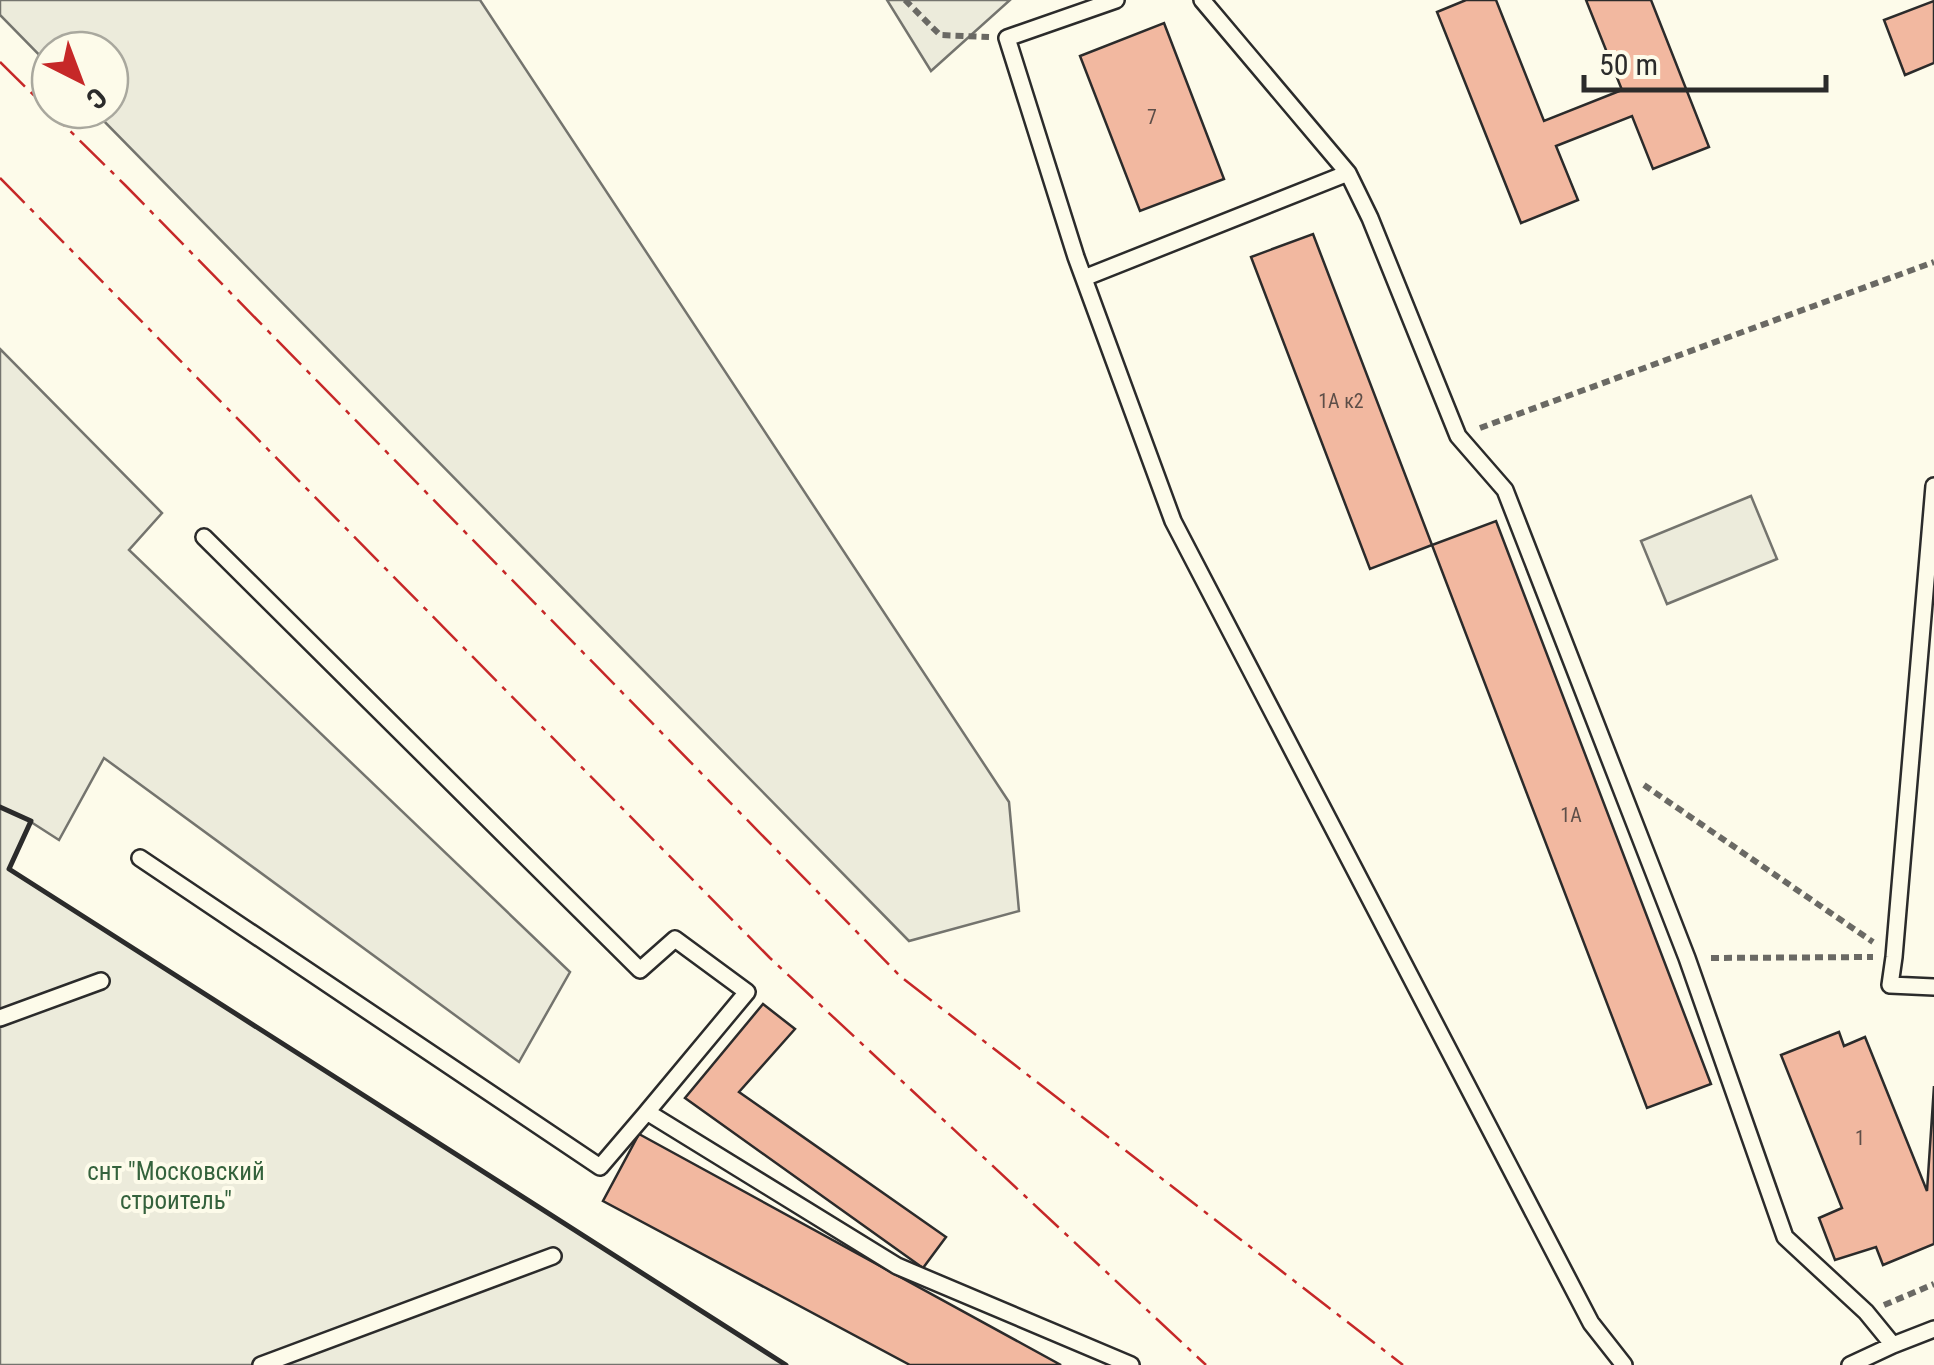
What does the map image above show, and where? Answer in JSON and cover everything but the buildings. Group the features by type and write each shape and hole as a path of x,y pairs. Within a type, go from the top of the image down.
{"lane":[{"path":"1116,0 1007,38 1084,278 1173,522 1591,1323 1624,1365"},
{"path":"1202,0 1348,173 1458,436 1505,490 1687,958 1785,1237 1866,1312 1893,1346"},
{"path":"1084,278 1348,173"},
{"path":"1934,486 1890,985 1934,986"},
{"path":"140,858 600,1167 748,992 674,939 640,970 204,537"},
{"path":"0,1018 101,982"},
{"path":"648,1112 897,1266 1131,1365"},
{"path":"261,1365 553,1256"},
{"path":"1850,1365 1934,1329"}],"path":[{"path":"905,0 940,35 1007,38"},
{"path":"1458,436 1934,262"},
{"path":"1609,761 1894,957"},
{"path":"1687,958 1894,957"},
{"path":"1866,1312 1934,1284"}],"green space":[{"path":"0,0 480,0 1009,802 1019,911 909,941 113,130 130,130 130,30 30,30 30,46 0,15"},
{"path":"887,0 1010,0 931,71"},
{"name":"снт \"Московский строитель\"","path":"0,349 162,513 129,550 570,972 519,1062 104,758 59,840 31,822 9,869 786,1365 0,1365"},
{"path":"1751,496 1777,559 1667,604 1641,541"}],"wall":[{"path":"0,807 31,821 9,869 786,1365"}],"power":[{"path":"0,62 901,977 1403,1365"},
{"path":"0,178 770,958 1206,1365"}]}
